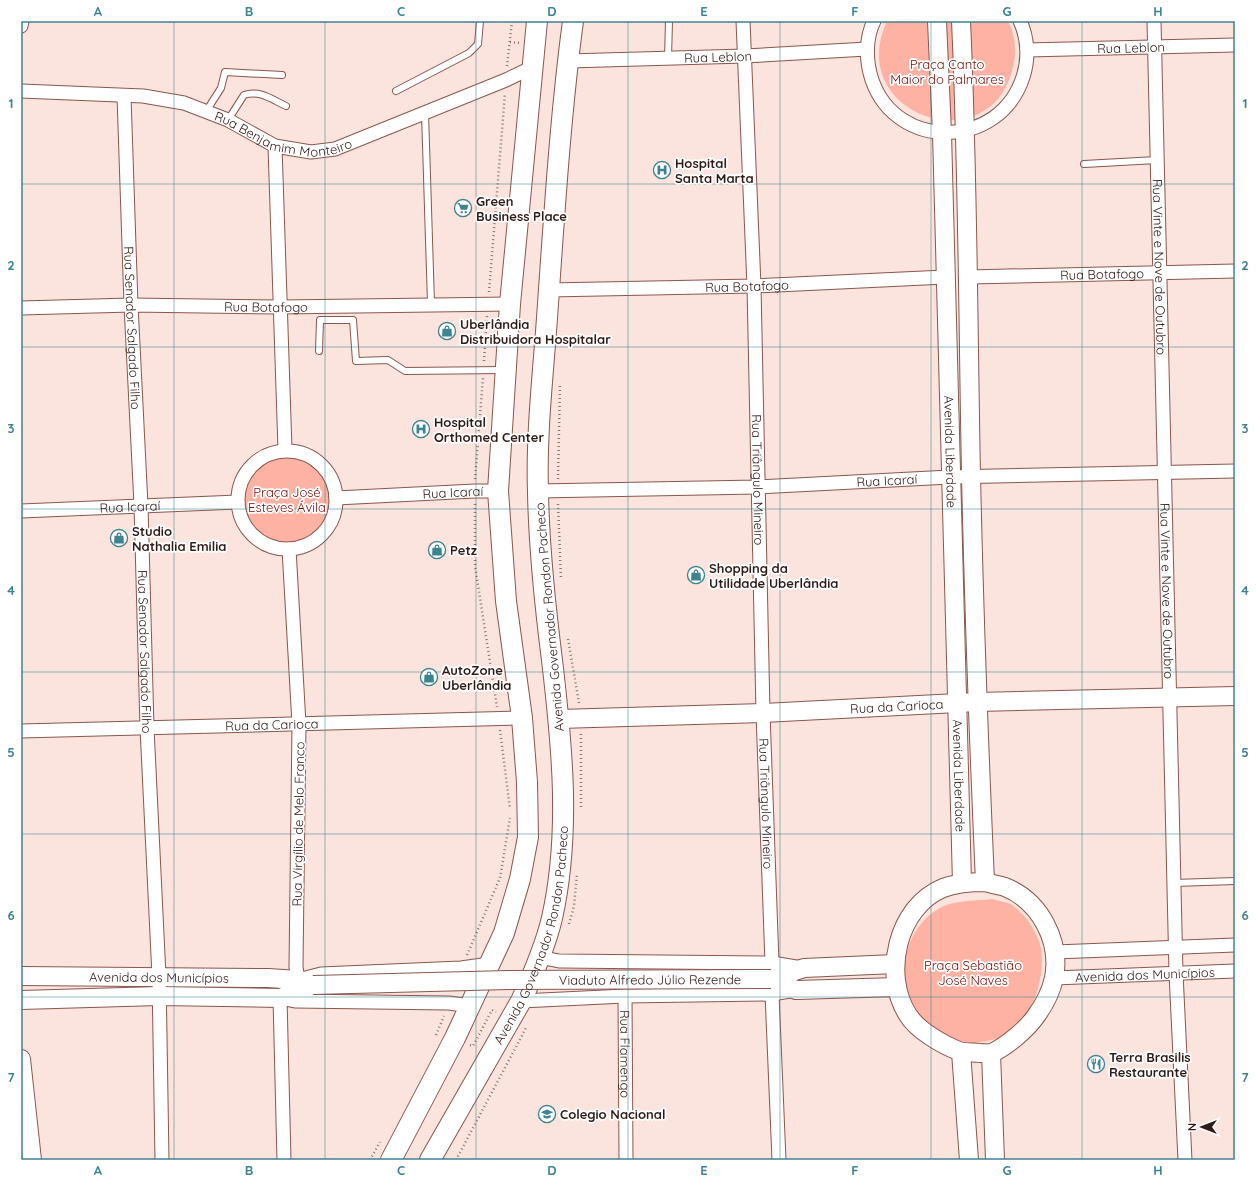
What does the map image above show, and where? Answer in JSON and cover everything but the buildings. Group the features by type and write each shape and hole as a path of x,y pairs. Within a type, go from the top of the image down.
{"main road":[{"name":"Avenida Governador Rondon Pacheco","path":"391,1160 445,1037 470,1006 504,934 520,879 528,837 527,782 522,718 506,601 498,491 510,304 537,21"},
{"name":"Avenida Governador Rondon Pacheco","path":"430,1160 521,1001 539,957 552,919 563,832 563,777 560,719 545,602 538,491 549,290 568,61 573,21"}],"street":[{"path":"21,26 22,21"},
{"name":"Rua Triângulo Mineiro","path":"743,21 754,286 763,713 779,1160"},
{"path":"874,21 871,27 867,49 869,70 876,90 887,107 903,120 922,129 942,134 966,131 983,125 1011,102 1020,86 1026,68 1027,50 1023,28 1020,21"},
{"name":"Avenida Liberdade","path":"937,21 942,134 956,704 962,883"},
{"name":"Avenida Liberdade","path":"961,21 966,131 971,477 977,702 985,882"},
{"name":"Rua Vinte e Nove de Outubro","path":"1154,21 1175,948 1185,1160"},
{"name":"Rua Leblon","path":"1027,50 1235,45"},
{"name":"Rua Leblon","path":"568,61 745,56 867,49"},
{"name":"Rua Benjamim Monteiro","path":"21,91 124,96 162,99 184,103 207,110 276,146 311,152 336,149 506,80 532,67"},
{"name":"Rua Senador Salgado Filho","path":"124,96 131,305 141,505 147,728 159,976 162,1160"},
{"path":"276,146 284,450"},
{"name":"Rua Botafogo","path":"968,277 1235,271"},
{"name":"Rua Botafogo","path":"549,290 754,286 945,277"},
{"name":"Rua Botafogo","path":"21,308 131,305 280,306 431,303 510,304"},
{"path":"284,450 300,452 307,455 325,469 333,483 336,498 334,513 328,527 317,538 304,546 289,548 274,547 260,540 249,530 241,517 238,502 240,487 246,473 256,461 270,454 284,450"},
{"name":"Rua Icaraí","path":"538,491 758,487 950,477 1235,471"},
{"name":"Rua Icaraí","path":"336,498 498,491"},
{"name":"Rua Icaraí","path":"21,511 238,502"},
{"name":"Rua Virgílio de Melo Franco","path":"289,548 299,724 296,967 305,982"},
{"name":"Rua da Carioca","path":"560,719 763,713 977,702 1235,696"},
{"name":"Rua da Carioca","path":"21,731 522,718"},
{"path":"985,882 1005,887 1029,903 1039,913 1049,931 1055,952 1054,978 1048,996 1029,1027 991,1053 961,1052 931,1037 908,1016 897,987 895,964 900,934 910,916 924,900 942,889 962,883 985,882"},
{"name":"Avenida dos Municípios","path":"1055,952 1175,948 1235,944"},
{"path":"539,957 559,962 589,962 772,979 796,990 897,987"},
{"path":"587,998 575,990 574,974 580,967 589,962"},
{"name":"Avenida dos Municípios","path":"280,998 321,974 461,968 490,964"},
{"path":"521,1001 625,996 772,979 804,968 895,964"},
{"path":"415,970 430,976 434,987 432,996 418,1002"},
{"name":"Avenida dos Municípios","path":"1054,978 1235,971"},
{"name":"Avenida dos Municípios","path":"21,976 159,976 305,982"},
{"name":"Viaduto Alfredo Júlio Rezende","path":"305,982 772,979"},
{"name":"Avenida dos Municípios","path":"21,1000 159,996 280,998 295,1001 418,1002 448,1003 470,1006"},
{"name":"Rua Flamengo","path":"625,996 626,1160"},
{"path":"280,998 284,1160"},
{"path":"961,1052 970,1160"},
{"path":"991,1053 995,1160"},
{"path":"21,1059 32,1160"}],"lane":[{"path":"396,91 469,53 478,44 480,21"},
{"path":"668,58 669,21"},
{"path":"207,110 221,88 225,72 282,75"},
{"path":"228,120 244,95 252,93 261,93 286,106"},
{"path":"425,113 431,303"},
{"path":"1084,164 1157,160"},
{"path":"319,351 320,320 353,320 356,361 388,360 405,370 506,370"},
{"path":"1174,884 1235,881"}],"path":[{"path":"461,968 500,878 510,815 498,718 475,566 474,491 506,80 512,21"},
{"path":"448,1003 445,1037 472,1046 492,1010 510,1020"},
{"path":"370,1160 381,1140"}],"green space":[{"name":"Praça Canto Maior do Palmares","path":"887,21 1008,21 1013,33 1015,59 1012,71 998,99 976,115 950,120 924,115 901,102 885,81 879,54"},
{"name":"Praça José Esteves Ávila","path":"287,451 306,455 321,466 332,481 336,500 332,519 321,534 306,545 287,549 268,545 253,534 242,519 238,500 242,481 253,466 268,455"},
{"name":"Praça Sebastião José Naves","path":"992,899 1012,905 1021,912 1031,926 1039,941 1041,951 1041,976 1034,1002 1028,1014 1014,1031 993,1040 968,1043 938,1032 927,1025 923,1020 907,991 905,963 913,935 921,923 932,913 949,904"}],"place":[{"name":"Hospital Santa Marta","path":"662,170"},
{"name":"Green Business Place","path":"463,208"},
{"name":"Uberlândia Distribuidora Hospitalar","path":"447,331"},
{"name":"Hospital Orthomed Center","path":"421,429"},
{"name":"Studio Nathalia Emilia","path":"119,538"},
{"name":"Petz","path":"437,550"},
{"name":"Shopping da Utilidade Uberlândia","path":"696,575"},
{"name":"AutoZone Uberlândia","path":"429,677"},
{"name":"Terra Brasilis Restaurante","path":"1096,1064"},
{"name":"Colegio Nacional","path":"547,1114"}]}
